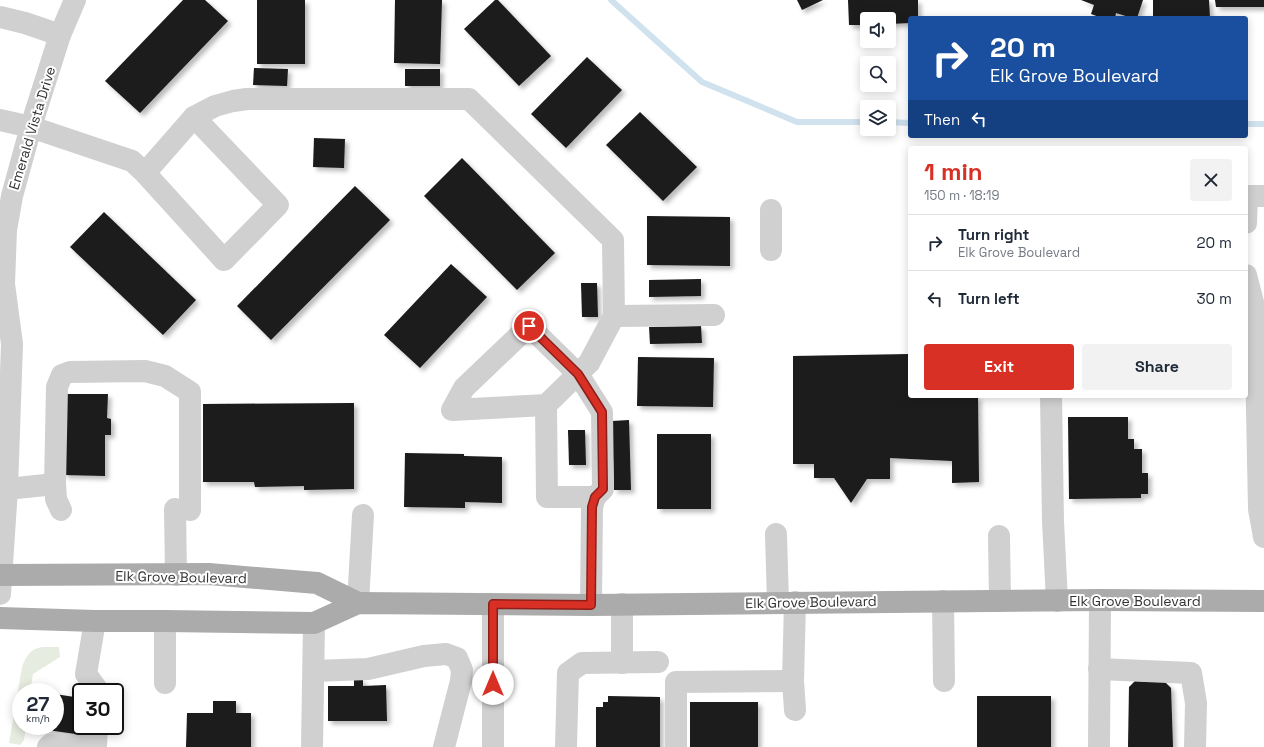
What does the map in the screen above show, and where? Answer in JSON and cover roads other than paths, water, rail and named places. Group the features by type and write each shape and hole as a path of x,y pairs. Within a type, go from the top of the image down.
{"main road":[{"name":"Elk Grove Boulevard","path":"1,582 209,574 317,583 358,603"},
{"name":"Elk Grove Boulevard","path":"0,618 95,621 314,623 358,603 591,605 1100,600 1264,601"}],"street":[{"name":"Emerald Vista Drive","path":"1,582 7,489 12,344 2,288 3,230 31,127 60,35 75,0"},
{"path":"0,17 26,23 60,35"},
{"path":"145,173 194,117 216,106 233,101 247,99 469,99 613,240 614,316 589,363 578,374 546,405 452,410 464,388 529,326 578,374 602,412 603,489 595,497 592,507 591,605"},
{"path":"0,120 31,127 132,161 145,173 224,260 278,206 194,117"},
{"path":"1248,196 1264,196"},
{"path":"771,210 771,250"},
{"path":"1248,280 1259,310 1255,372 1261,510 1264,537"},
{"path":"614,316 714,315"},
{"path":"61,510 56,499 56,484 57,387 62,375 70,372 145,371 165,376 190,392 176,575"},
{"path":"1051,398 1053,521 1057,601"},
{"path":"546,405 547,498 595,497"},
{"path":"7,489 56,484"},
{"path":"358,603 363,515"},
{"path":"776,534 786,602 795,710"},
{"path":"999,536 1000,601"},
{"path":"1099,747 1100,600"},
{"path":"943,601 944,681"},
{"path":"493,604 493,747"},
{"path":"622,604 622,663"},
{"path":"92,683 86,674 95,621"},
{"path":"165,683 166,621"},
{"path":"312,747 314,623"},
{"path":"314,671 368,669 424,656 446,654 457,658 462,670 461,681 444,747"},
{"path":"566,747 568,673 582,663 658,662"},
{"path":"1099,669 1191,673 1196,703 1195,747"},
{"path":"1181,747 1182,673"},
{"path":"676,747 676,682 793,681"},
{"path":"48,747 50,745 96,746 97,735"}],"waterway":[{"path":"611,0 702,82 797,122 860,122"},
{"path":"896,122 908,123"},
{"path":"1248,124 1264,124"}]}
